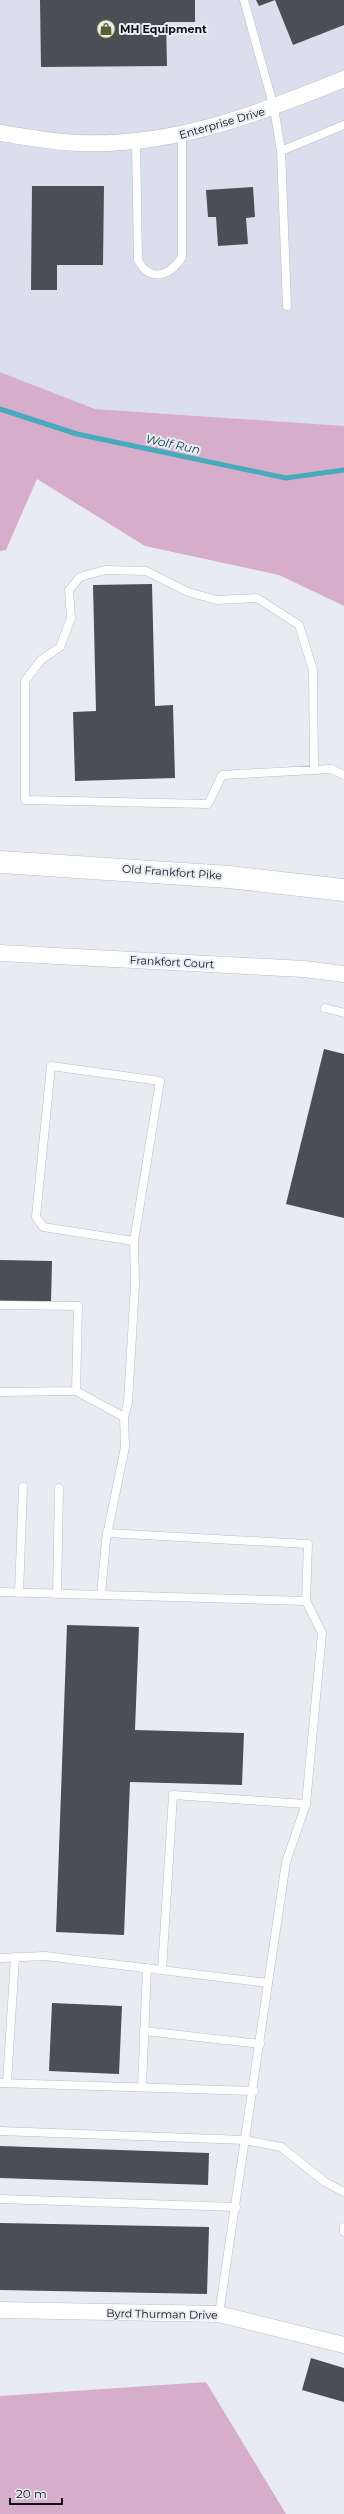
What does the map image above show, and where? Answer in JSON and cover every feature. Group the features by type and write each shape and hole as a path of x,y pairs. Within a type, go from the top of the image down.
{"main road":[{"name":"Old Frankfort Pike","path":"0,862 229,877 344,890"}],"street":[{"name":"Enterprise Drive","path":"0,133 78,143 136,141 182,135 215,127 274,108 344,79"},
{"name":"Frankfort Court","path":"0,953 296,969 344,974"},
{"name":"Byrd Thurman Drive","path":"0,2310 219,2314 344,2344"}],"lane":[{"path":"244,0 274,108 281,151 287,306"},
{"path":"281,151 344,125"},
{"path":"136,141 138,260 143,270 151,274 166,273 175,268 182,257 182,135"},
{"path":"314,770 313,670 299,625 257,598 217,600 188,592 146,571 105,570 80,577 68,590 71,618 60,647 41,660 26,681 25,800 208,804 222,775 314,770 331,769 344,775"},
{"path":"325,1008 344,1013"},
{"path":"101,1595 107,1533 125,1447 124,1417 128,1403 134,1310 134,1241 160,1081 51,1066 36,1217 43,1227 134,1241"},
{"path":"0,1305 78,1306 76,1391"},
{"path":"0,1392 76,1391 124,1417"},
{"path":"19,1593 23,1487"},
{"path":"57,1594 59,1488"},
{"path":"107,1533 308,1544 306,1601 322,1634 306,1804 286,1862 254,2091 245,2140 219,2314"},
{"path":"0,1592 306,1601"},
{"path":"162,1970 173,1795 306,1804"},
{"path":"0,1958 45,1956 268,1983"},
{"path":"15,1957 4,2083 254,2091"},
{"path":"142,2087 147,1968"},
{"path":"144,2031 260,2044"},
{"path":"0,2131 245,2140 281,2147 324,2182 344,2192"},
{"path":"0,2198 236,2207"}],"shaded area":[{"path":"0,0 344,0 344,426 95,409 0,372"},
{"path":"0,372 95,409 344,426 344,606 279,575 145,546 37,479 6,550 0,551"},
{"path":"206,2382 286,2514 0,2514 0,2396"}],"building":[{"path":"40,0 195,0 195,22 166,22 167,66 41,67"},
{"path":"256,0 275,0 259,6"},
{"path":"275,0 344,0 344,25 293,45"},
{"path":"32,186 104,186 103,265 57,265 57,290 31,290"},
{"path":"253,187 255,217 246,218 248,244 218,246 216,217 208,217 206,190"},
{"path":"152,584 155,706 173,705 175,778 75,781 73,712 96,711 93,585"},
{"path":"324,1049 344,1054 344,1218 286,1204"},
{"path":"0,1260 52,1261 51,1302 0,1301"},
{"path":"67,1625 139,1627 135,1730 244,1733 242,1785 130,1782 124,1935 56,1932"},
{"path":"52,2003 122,2006 119,2074 49,2071"},
{"path":"0,2146 209,2153 208,2185 0,2178"},
{"path":"0,2223 209,2227 207,2294 0,2290"},
{"path":"311,2358 344,2368 344,2402 302,2390"}],"waterway":[{"name":"Wolf Run","path":"0,409 77,434 286,478 344,470"}],"place":[{"name":"MH Equipment","path":"106,29"}]}
